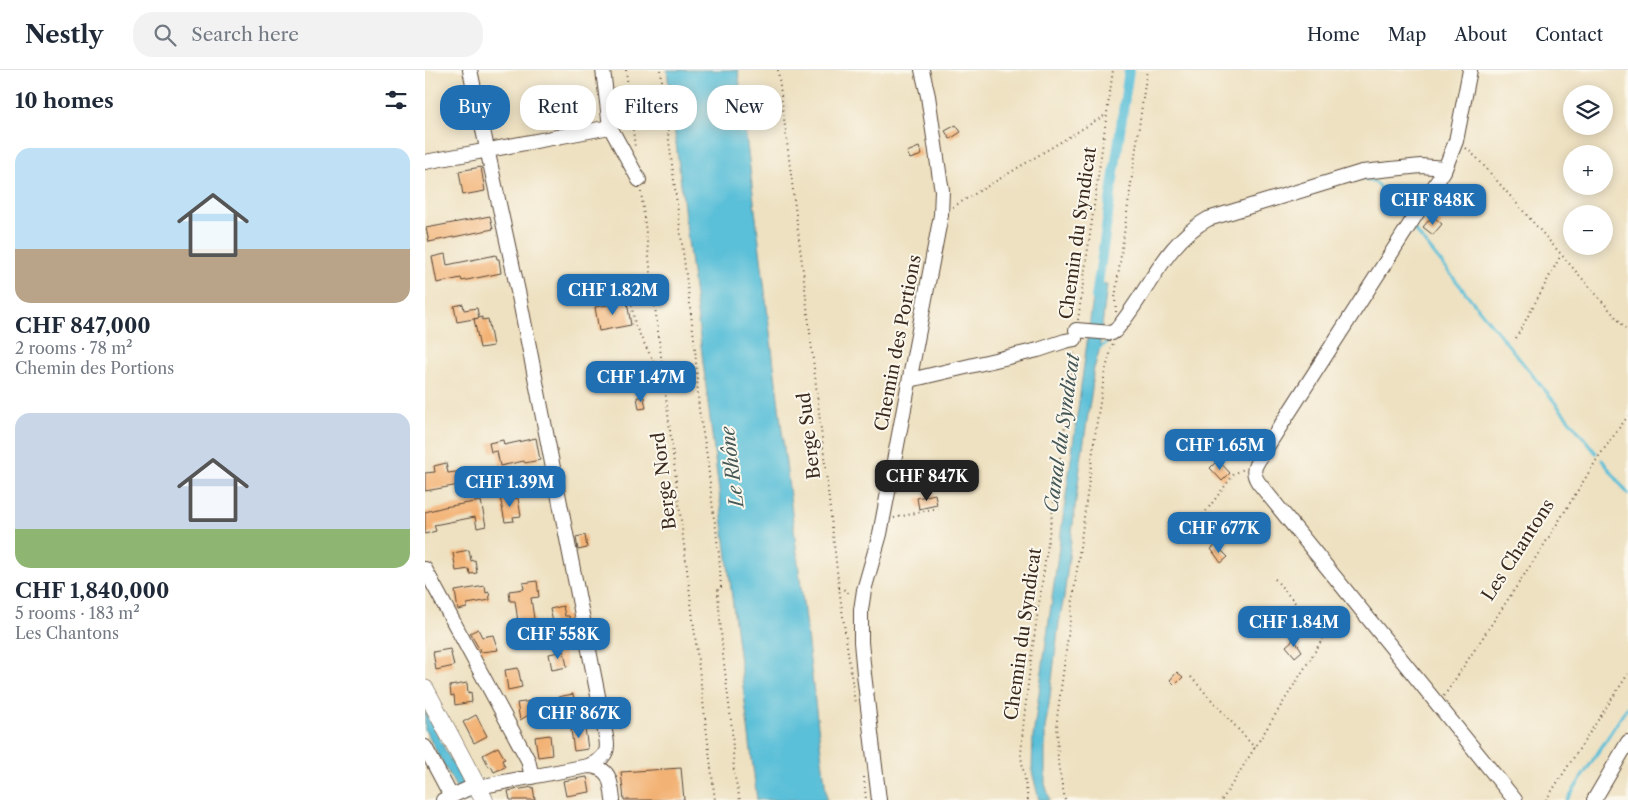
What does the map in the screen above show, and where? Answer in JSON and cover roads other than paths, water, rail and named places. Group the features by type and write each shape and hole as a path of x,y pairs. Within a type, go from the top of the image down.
{"main road":[{"path":"425,689 477,790"}],"street":[{"path":"425,747 449,797 588,766 600,761 605,754 607,746 526,334 470,70"},
{"path":"603,70 606,94"},
{"name":"Chemin des Portions","path":"879,800 861,642 862,601 883,520 941,215 941,184 928,96 922,70"},
{"path":"1470,70 1456,141 1445,168 1254,470 1258,482 1515,800"},
{"path":"425,162 606,128"},
{"path":"612,130 639,180"},
{"path":"910,380 1038,350 1065,341 1077,333 1111,333 1123,322 1178,243 1189,232 1208,219 1363,172 1421,166 1445,168"},
{"path":"425,569 528,760 532,777"},
{"path":"1594,800 1628,742"},
{"path":"588,766 599,768 606,773 611,786 613,800"}],"water":[{"name":"Le Rhône","path":"667,70 738,70 740,85 707,85 707,130 745,130 827,800 757,800 674,130 697,130 697,85 669,85"},
{"name":"Canal du Syndicat","path":"1095,284 1107,285 1099,351 1093,372 1045,728 1045,784 1050,800 1039,800 1032,771 1033,737"},
{"path":"425,712 472,800 463,800 425,730"}],"waterway":[{"name":"Canal du Syndicat","path":"1096,297 1129,70"},
{"path":"1363,178 1376,183 1406,220"},
{"path":"1413,228 1596,453"},
{"path":"1096,350 1108,342"},
{"path":"1602,460 1628,494"},
{"path":"1567,800 1628,706"}]}
